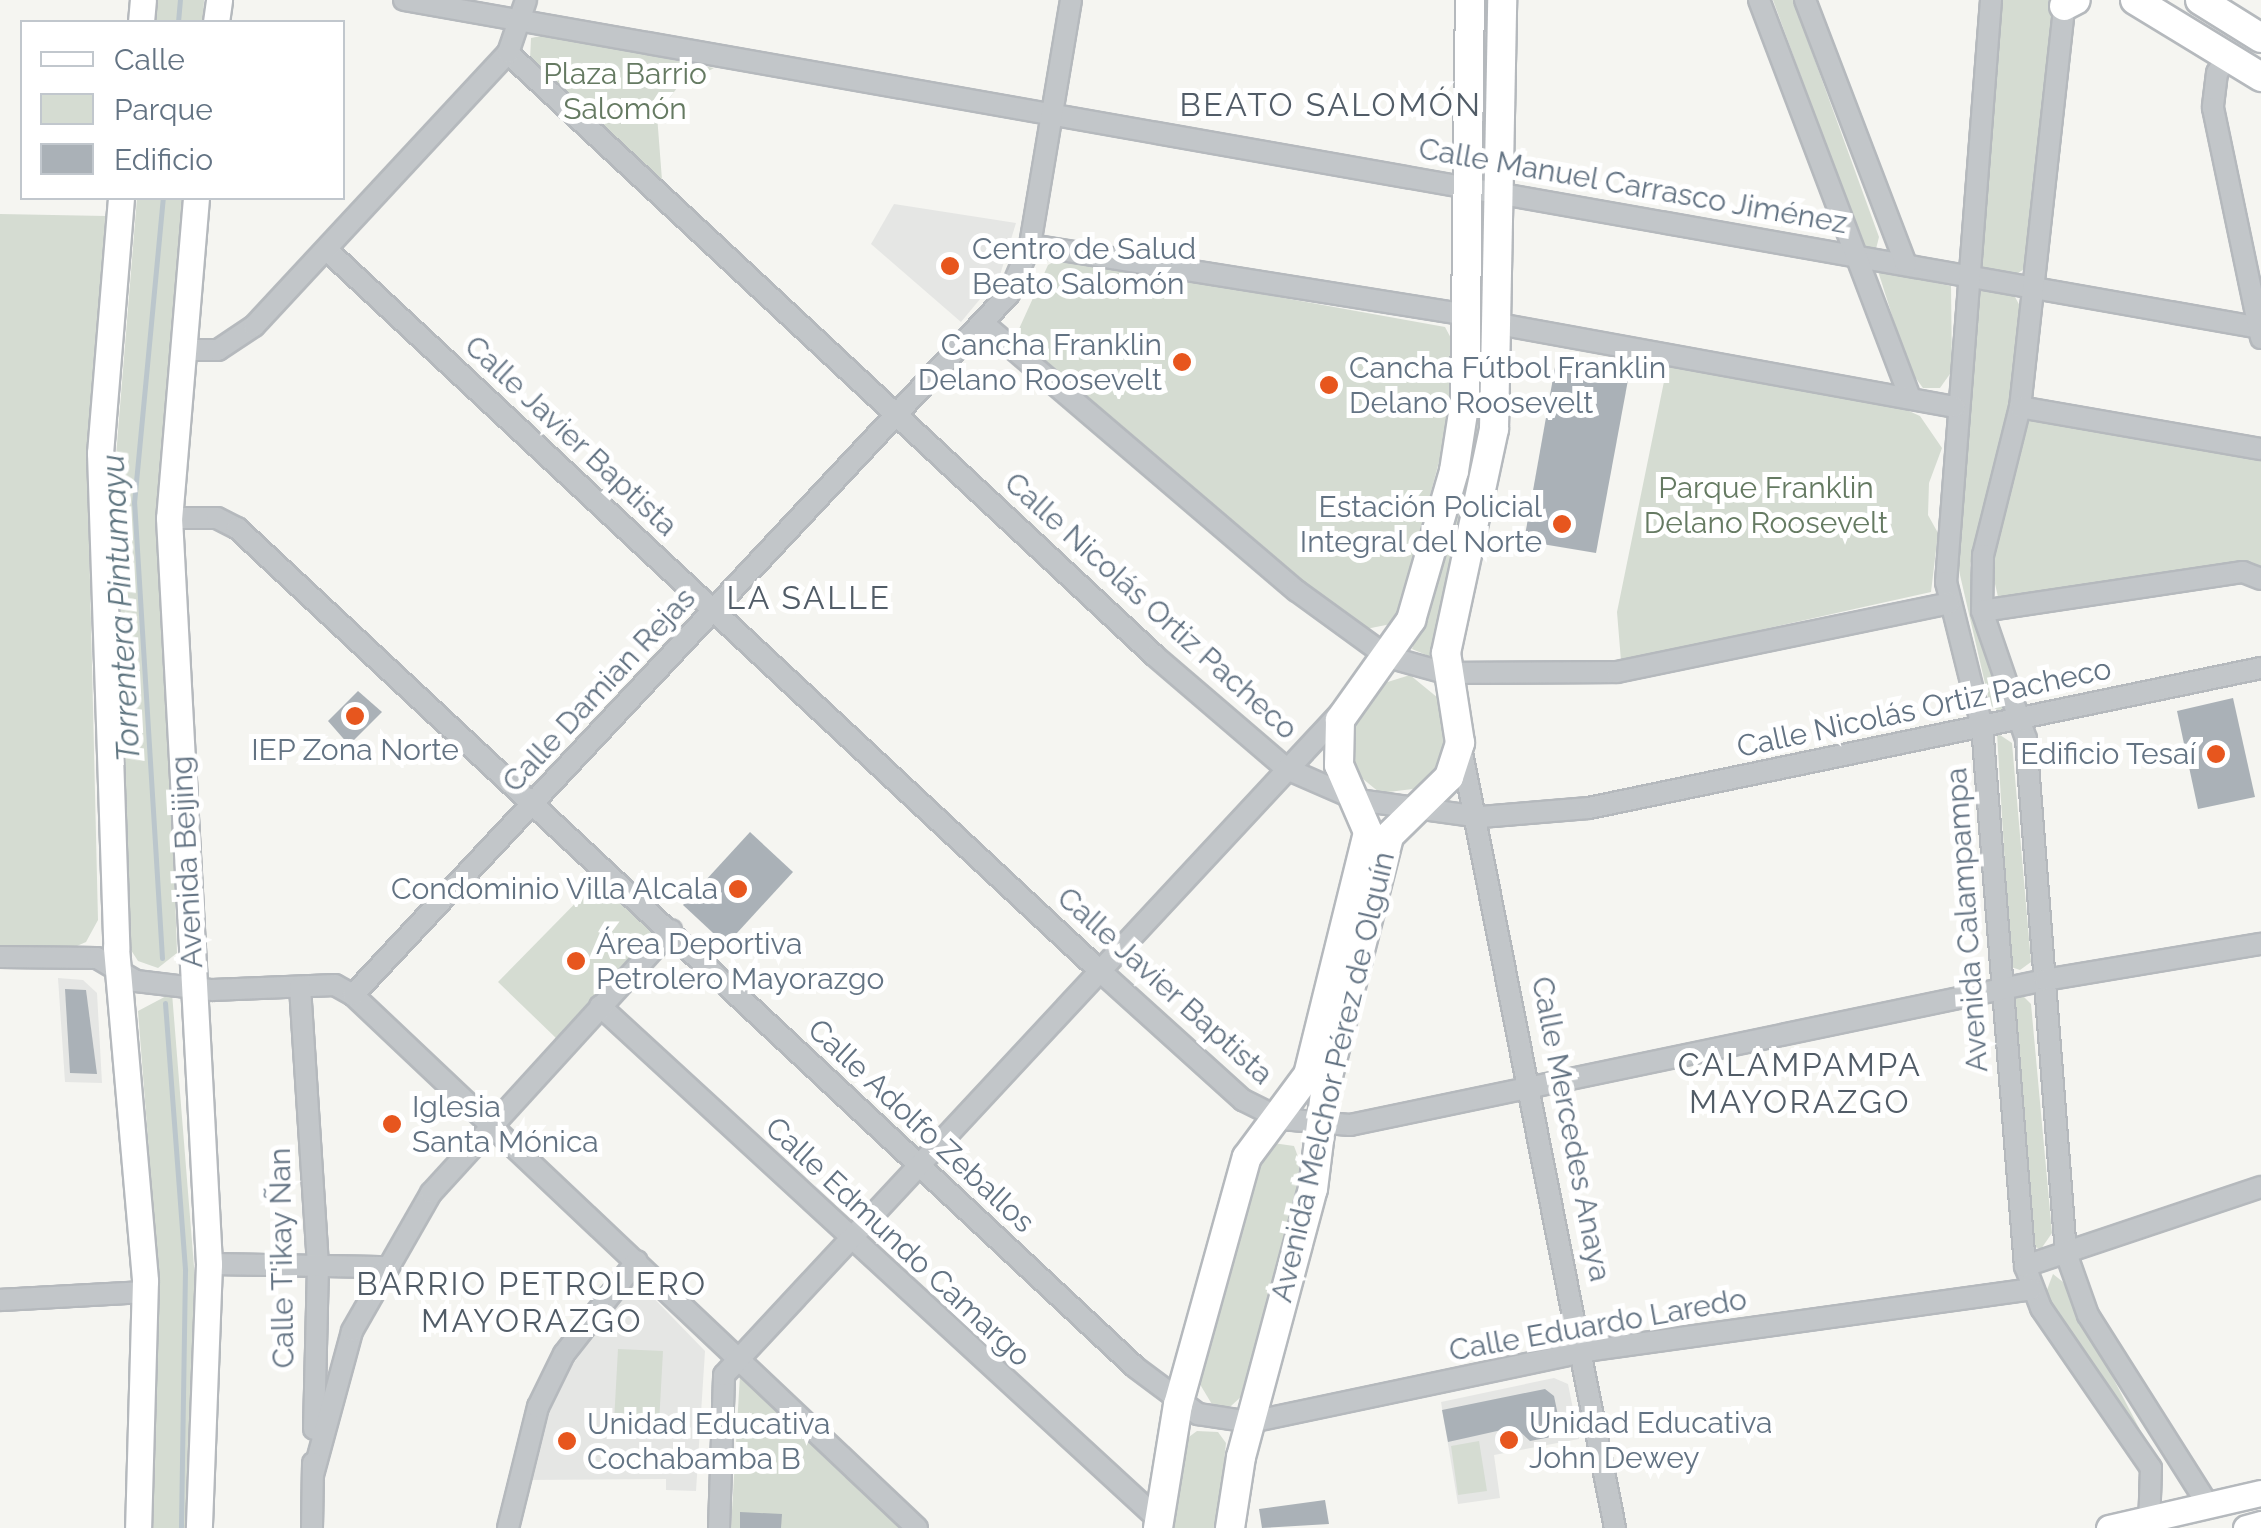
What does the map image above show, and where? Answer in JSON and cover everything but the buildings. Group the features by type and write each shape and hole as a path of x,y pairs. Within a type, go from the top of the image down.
{"highway":[{"path":"1358,800 1336,748 1348,703 1388,657 1424,586 1454,471 1466,316 1470,0"},
{"path":"1415,810 1449,777 1460,743 1446,673 1449,619 1494,429 1502,0"},
{"path":"2135,0 2261,76"},
{"path":"2200,0 2261,38"},
{"name":"Avenida Melchor Pérez de Olguín","path":"1158,1523 1178,1405 1247,1157 1281,1119 1308,1075 1368,832 1358,800"},
{"name":"Avenida Melchor Pérez de Olguín","path":"1230,1528 1250,1422 1313,1190 1322,1126 1389,836 1415,810"}],"main road":[{"path":"122,200 100,454 119,973 144,1292 138,1528"},
{"name":"Avenida Beijing","path":"196,200 168,518 209,1264 200,1528"},
{"path":"2108,1528 2148,1524 2261,1493"},
{"path":"2246,1528 2261,1524"}],"street":[{"name":"Calle Manuel Carrasco Jiménez","path":"404,0 524,10 1052,116 1906,264 2260,331"},
{"name":"Calle Damian Rejas","path":"353,995 984,324 1016,282 1030,245 1071,0"},
{"path":"1759,0 1910,398"},
{"path":"1805,0 1906,264"},
{"name":"Avenida Calampampa","path":"1991,0 1955,407 1949,603 1982,726 2025,1266 2032,1289 2148,1462"},
{"path":"2067,2 2020,407 1982,555 1982,611 2023,718 2066,1253 2088,1315 2208,1505"},
{"path":"182,350 218,350 240,338 508,53 524,10"},
{"name":"Calle Nicolás Ortiz Pacheco","path":"508,53 1287,769 1358,800 1481,817 1589,808 2261,668"},
{"path":"2228,56 2217,74 2213,108 2260,331"},
{"path":"1030,245 1466,316"},
{"name":"Calle Javier Baptista","path":"326,250 1100,971 1243,1100 1281,1119 1322,1126 1532,1088 2045,980 2261,944"},
{"path":"984,324 1243,547 1388,657 1446,673 1616,672 1949,603"},
{"path":"1498,324 1955,407"},
{"path":"2020,407 2261,448"},
{"name":"Calle Adolfo Zeballos","path":"168,518 217,518 237,528 1178,1405"},
{"path":"1982,611 2243,572 2261,579"},
{"path":"719,1528 724,1375 1348,703"},
{"name":"Calle Mercedes Anaya","path":"1460,743 1481,817 1614,1528"},
{"path":"312,1475 347,1348 383,1267 430,1192 671,930"},
{"path":"0,957 97,958 119,973 194,988 336,985 353,995 488,1126 742,1358 917,1528"},
{"name":"Calle T'ikay Ñan","path":"300,986 318,1266 312,1528"},
{"name":"Calle Edmundo Camargo","path":"600,1006 850,1242 1158,1523"},
{"path":"2025,1266 2261,1187"},
{"path":"508,1528 538,1407 586,1321 637,1262"},
{"path":"209,1264 383,1267"},
{"name":"Calle Eduardo Laredo","path":"1178,1405 1250,1422 1584,1352 2032,1289"},
{"path":"0,1300 144,1292"},
{"path":"2148,1524 2148,1462 2168,1447"}],"shaded area":[{"name":"Centro de Salud Beato Salomón","path":"894,204 1016,223 1000,275 961,322 871,244"},
{"path":"58,978 83,980 97,993 102,1083 65,1082"},
{"path":"630,1285 641,1285 705,1351 696,1491 666,1490 666,1479 523,1480 563,1378"},
{"name":"Unidad Educativa John Dewey","path":"1554,1378 1568,1384 1579,1439 1494,1455 1500,1498 1458,1504 1441,1402"}],"green space":[{"path":"155,0 204,0 203,20 153,20"},
{"path":"1773,0 1793,0 1879,237 1876,249 1863,246"},
{"path":"2003,0 2056,0 2027,267 2014,276 1986,270 1976,259"},
{"name":"Plaza Barrio Salomón","path":"546,35 714,68 677,88 657,115 662,180 530,60 531,38"},
{"path":"137,200 186,200 161,467 177,953 158,968 138,961 129,947 116,574 116,456"},
{"path":"1480,213 1487,213 1480,432 1431,657 1412,649 1456,514"},
{"path":"0,214 106,216 87,453 98,920 86,942 70,949 0,946"},
{"path":"1061,258 1445,327 1453,342 1448,428 1396,623 1366,629 1236,530 1014,340 1048,265"},
{"path":"1878,271 1951,286 1952,371 1940,388 1923,388 1909,369"},
{"path":"1983,289 2014,295 2022,310 2012,404 1970,565 1976,622 2005,703 2000,712 1990,705 1957,562 1976,293"},
{"name":"Parque Franklin Delano Roosevelt","path":"1668,362 1891,403 1920,416 1942,448 1929,483 1928,515 1938,533 1931,592 1621,661 1617,612"},
{"path":"2028,415 2261,458 2261,574 1999,601 1991,567"},
{"path":"1410,675 1438,698 1446,760 1421,788 1380,793 1351,769 1347,725 1378,685"},
{"path":"1997,733 2012,743 2031,962 2020,970 2011,967"},
{"name":"Área Deportiva Petrolero Mayorazgo","path":"601,877 656,935 557,1039 498,982"},
{"path":"172,993 195,1279 191,1528 153,1528 159,1281 138,1011"},
{"path":"2021,994 2031,1004 2052,1233 2041,1249 2032,1246 2012,995"},
{"path":"1273,1143 1294,1146 1304,1173 1244,1394 1231,1406 1213,1406 1198,1381 1256,1161"},
{"path":"2053,1274 2063,1282 2150,1449 2045,1295"},
{"path":"618,1349 663,1351 659,1424 614,1422"},
{"path":"740,1375 909,1528 731,1528"},
{"path":"1197,1431 1218,1432 1226,1443 1217,1528 1169,1528 1182,1442"},
{"path":"1479,1441 1487,1491 1458,1495 1451,1446"}],"waterway":[{"name":"Torrentera Pintumayu","path":"178,20 180,0"},
{"name":"Torrentera Pintumayu","path":"162,958 134,503 163,200"},
{"name":"Torrentera Pintumayu","path":"165,1003 185,1270 181,1528"}],"place":[{"name":"Centro de Salud Beato Salomón","path":"950,266"},
{"name":"Cancha Franklin Delano Roosevelt","path":"1182,362"},
{"name":"Cancha Fútbol Franklin Delano Roosevelt","path":"1329,385"},
{"name":"Estación Policial Integral del Norte","path":"1562,524"},
{"name":"IEP Zona Norte","path":"355,716"},
{"name":"Edificio Tesaí","path":"2216,754"},
{"name":"Condominio Villa Alcala","path":"738,889"},
{"name":"Área Deportiva Petrolero Mayorazgo","path":"576,961"},
{"name":"Iglesia Santa Mónica","path":"392,1124"},
{"name":"Unidad Educativa John Dewey","path":"1509,1440"},
{"name":"Unidad Educativa Cochabamba B","path":"567,1441"}],"district":[{"name":"BEATO SALOMÓN","path":"1331,105"},
{"name":"LA SALLE","path":"809,598"},
{"name":"CALAMPAMPA MAYORAZGO","path":"1800,1084"},
{"name":"BARRIO PETROLERO MAYORAZGO","path":"532,1304"}]}
